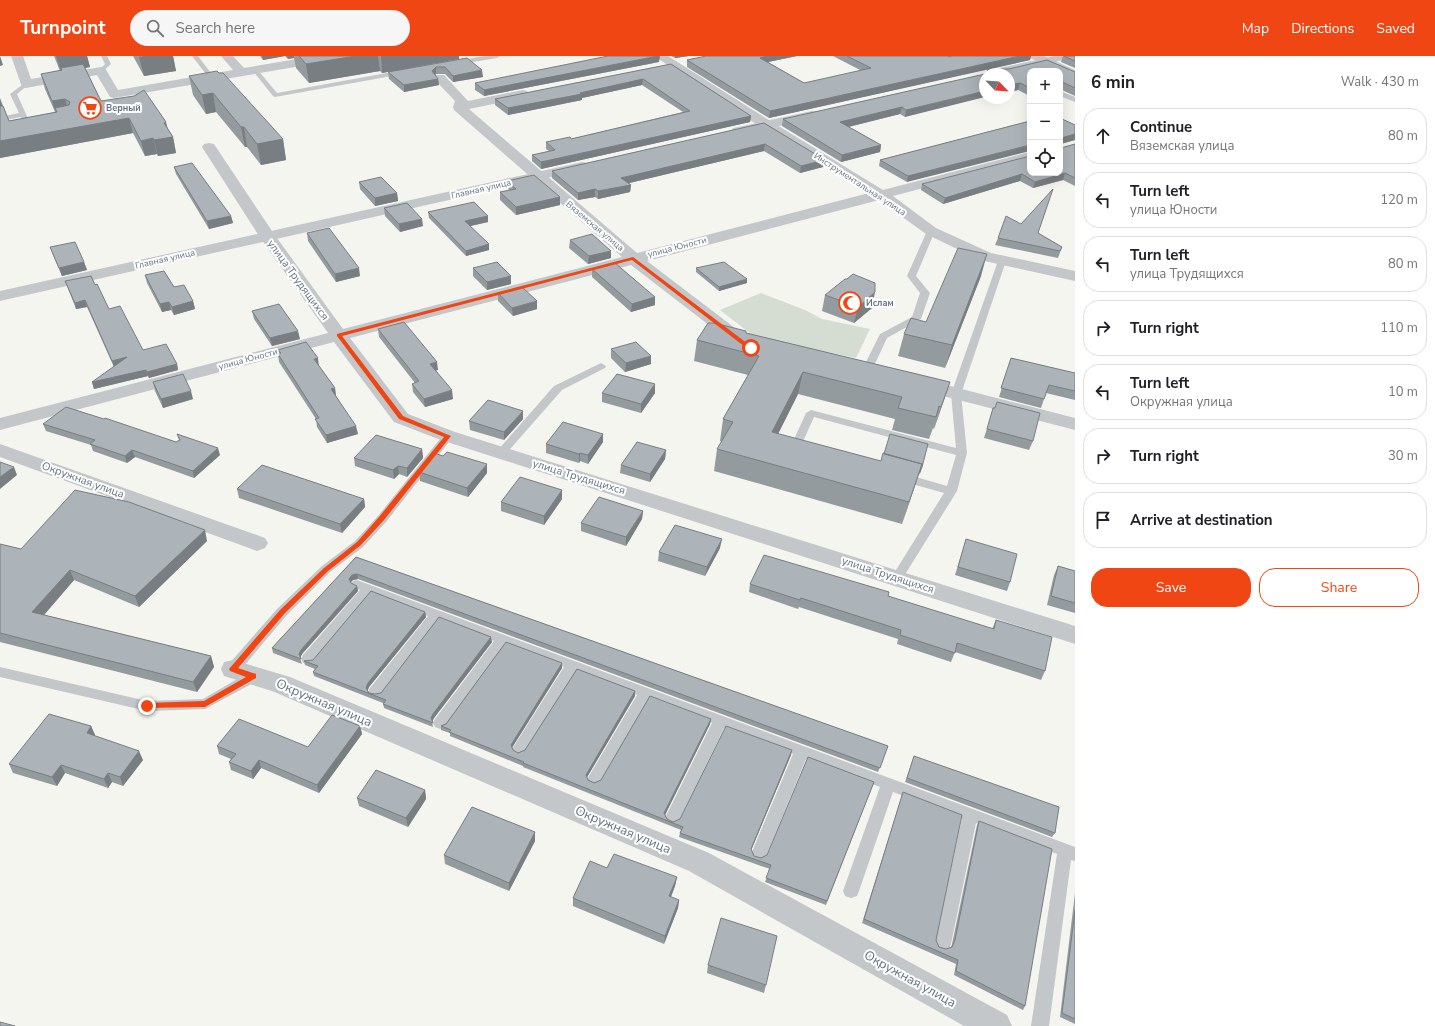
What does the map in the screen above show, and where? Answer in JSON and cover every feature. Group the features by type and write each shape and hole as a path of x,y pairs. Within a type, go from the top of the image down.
{"street":[{"path":"17,56 26,84 101,71 114,94 336,56"},
{"path":"227,56 240,72"},
{"path":"1034,56 1075,74"},
{"path":"1015,68 1070,56"},
{"name":"Инструментальная улица","path":"659,62 680,63 767,125 880,194 931,231 986,257 1075,276"},
{"name":"Вяземская улица","path":"443,72 462,101 459,107 537,176 633,258 751,348 758,350"},
{"path":"459,107 536,92"},
{"path":"728,134 827,111"},
{"name":"улица Трудящихся","path":"209,147 267,236 338,335 401,418 448,436 501,453 1075,634"},
{"name":"улица Юности","path":"0,424 633,258 1027,157"},
{"name":"Главная улица","path":"0,296 598,163"},
{"path":"904,380 1075,424"},
{"name":"Окружная улица","path":"0,450 257,543"},
{"name":"Окружная улица","path":"243,673 280,684 699,862 996,1026"}],"lane":[{"path":"101,71 108,64 104,56"},
{"path":"195,56 211,77"},
{"path":"443,72 497,56"},
{"path":"255,70 275,95 407,72"},
{"path":"26,84 13,94 28,125 42,123"},
{"path":"1063,94 1075,100"},
{"path":"0,119 22,115"},
{"path":"867,370 883,336 916,319 925,293 911,276 931,231"},
{"path":"897,578 951,491 962,453 956,394 1002,261"},
{"path":"501,453 558,388 601,366"},
{"path":"810,452 795,448 811,413 962,453"},
{"path":"0,672 147,706 205,704 243,673 282,612 326,570 359,544 382,519 448,436"},
{"path":"892,474 951,491"},
{"path":"308,659 363,586 1070,852 1040,1026"},
{"path":"375,692 436,614"},
{"path":"440,723 503,639"},
{"path":"519,750 573,665"},
{"path":"594,780 646,692"},
{"path":"673,818 720,720"},
{"path":"759,854 802,751"},
{"path":"851,891 888,784"},
{"path":"943,944 970,814"}],"shaded area":[{"path":"761,293 805,310 822,319 870,329 856,358 755,337 720,310"}],"building":[{"path":"299,56 356,56 306,64"},
{"path":"608,56 658,56 484,90 475,83"},
{"path":"706,56 767,56 760,58 804,83 871,68 847,56 1020,56 770,111 687,60"},
{"path":"1064,56 1075,56 1075,61"},
{"path":"467,58 482,70 453,76 445,67 436,67 432,71 438,79 404,85 388,72"},
{"path":"1047,60 1075,72 1075,88 1063,82 1063,68 1027,68 1027,86 1020,83 1015,84 1015,68 1013,68"},
{"path":"83,64 101,101 134,96 144,90 166,122 164,123 173,137 154,140 153,138 141,141 129,118 0,141 0,106 3,106 9,121 57,112 55,108 69,105 70,102 65,99 52,101 41,74 62,70 61,68"},
{"path":"671,64 751,116 541,162 532,155 555,150 546,142 570,137 571,139 690,111 643,79 580,93 582,94 508,108 495,99"},
{"path":"217,71 219,73 223,73 283,139 257,144 244,127 241,127 213,93 202,95 189,76"},
{"path":"979,75 979,92 906,110 902,107 840,122 881,145 842,155 783,119"},
{"path":"1063,119 1075,125 1075,134 1063,137"},
{"path":"1027,122 1027,146 908,176 880,160"},
{"path":"764,123 825,160 801,166 765,144 621,178 631,185 598,191 595,189 578,193 552,171"},
{"path":"1075,144 1075,178 1065,173 1063,174 1063,147"},
{"path":"1027,157 1027,176 1055,176 1035,182 1022,174 945,198 922,184"},
{"path":"192,163 231,216 207,221 174,167"},
{"path":"534,175 560,197 516,207 500,192 516,189 507,181"},
{"path":"381,177 397,193 375,198 359,182"},
{"path":"1053,189 1038,233 1062,247 1060,251 998,238 1006,216 1021,224"},
{"path":"474,202 488,216 465,221 489,244 466,251 428,212"},
{"path":"407,203 422,219 399,224 384,208"},
{"path":"329,228 359,268 335,274 307,233"},
{"path":"592,234 611,251 589,256 570,240"},
{"path":"75,242 84,262 59,268 50,247"},
{"path":"958,248 987,254 952,345 904,334 911,318 926,322"},
{"path":"497,262 511,276 487,282 473,268"},
{"path":"724,262 747,279 719,287 696,268"},
{"path":"615,263 655,297 632,304 592,269"},
{"path":"164,271 174,287 184,285 193,301 172,307 169,302 160,304 145,275"},
{"path":"853,274 875,283 875,292 858,307 825,295 845,279"},
{"path":"91,276 95,285 97,284 109,309 120,306 143,350 166,344 177,364 147,372 146,370 92,382 127,357 112,361 85,300 75,303 65,281"},
{"path":"522,287 537,301 512,308 498,293"},
{"path":"279,304 298,331 270,338 252,311"},
{"path":"404,322 437,362 430,364 452,390 424,399 412,384 419,381 378,329"},
{"path":"708,323 714,323 746,331 746,333 950,382 941,407 939,406 936,417 898,408 902,397 803,372 772,432 881,461 883,453 922,464 909,502 717,449 733,422 723,419 759,356 697,340"},
{"path":"306,342 318,358 314,359 335,388 331,389 356,426 326,435 315,419 319,418 278,354 281,353 278,350"},
{"path":"636,342 651,356 626,363 611,349"},
{"path":"1011,358 1075,373 1075,391 1049,385 1044,399 1001,388"},
{"path":"183,374 191,391 161,399 153,382"},
{"path":"617,374 655,384 641,404 602,393"},
{"path":"488,400 523,411 504,432 469,421"},
{"path":"997,402 1040,413 1033,441 987,429 993,408 995,408"},
{"path":"66,407 104,419 105,418 176,442 180,440 177,434 218,448 193,471 132,450 125,456 90,444 95,440 43,424"},
{"path":"563,422 603,434 588,455 579,454 546,444"},
{"path":"890,434 928,444 920,472 922,464 884,454"},
{"path":"376,435 422,449 407,468 398,466 393,470 354,458"},
{"path":"637,442 666,450 650,474 621,465"},
{"path":"447,452 487,464 467,488 419,472 434,453 443,456"},
{"path":"0,462 14,467 0,477"},
{"path":"262,465 364,499 340,524 237,489"},
{"path":"520,477 562,490 544,516 501,502"},
{"path":"75,490 129,502 205,530 135,596 70,570 32,612 211,656 193,682 0,633 0,544 21,549"},
{"path":"599,497 643,511 626,537 581,523"},
{"path":"675,525 722,539 707,567 659,552"},
{"path":"966,539 1017,554 1010,582 958,567"},
{"path":"764,555 889,592 888,596 994,629 996,620 1052,637 1045,671 957,643 955,653 900,635 901,630 801,598 800,600 750,584"},
{"path":"356,557 888,746 880,768 357,574 352,575 349,579 351,583 357,586 301,650 299,654 301,659 272,648"},
{"path":"1058,566 1075,571 1075,603 1051,596"},
{"path":"371,591 425,612 368,683 366,688 369,693 381,693 439,617 491,637 433,714 431,718 433,723 383,704 386,700 313,672 318,666 304,661 313,660"},
{"path":"506,642 562,663 511,745 513,750 518,753 525,750 577,669 635,691 586,775 588,780 594,783 601,780 650,696 711,719 664,813 667,819 673,822 680,819 726,726 792,750 751,849 754,856 761,858 767,855 808,757 874,782 827,901 766,878 771,865 680,833 683,827 523,763 524,762 449,732 451,730 441,726 446,724"},
{"path":"49,714 91,726 87,733 139,751 120,777 108,773 104,779 61,765 52,777 9,764"},
{"path":"332,715 360,726 317,785 259,760 251,771 229,762 236,754 217,746 239,719 308,747"},
{"path":"914,756 1059,807 1055,833 907,778"},
{"path":"376,770 425,790 406,818 357,798"},
{"path":"903,792 962,815 936,940 939,947 946,949 952,947 955,940 979,821 1052,849 1025,1006 956,971 958,960 864,919"},
{"path":"472,807 535,832 509,883 444,855"},
{"path":"614,854 677,877 669,896 679,900 665,936 573,898 590,861 607,868"},
{"path":"1075,911 1075,1019 1062,1013"},
{"path":"721,918 777,936 766,985 708,965"},
{"path":"0,1022 15,1026 0,1026"}],"place":[{"name":"Верный","path":"90,108"},
{"name":"Ислам","path":"850,303"}],"route":[{"path":"147,706 205,704 254,676 233,669 264,631 282,612 326,570 359,544 382,519 448,436 401,418 338,335 633,258 751,348"}]}
